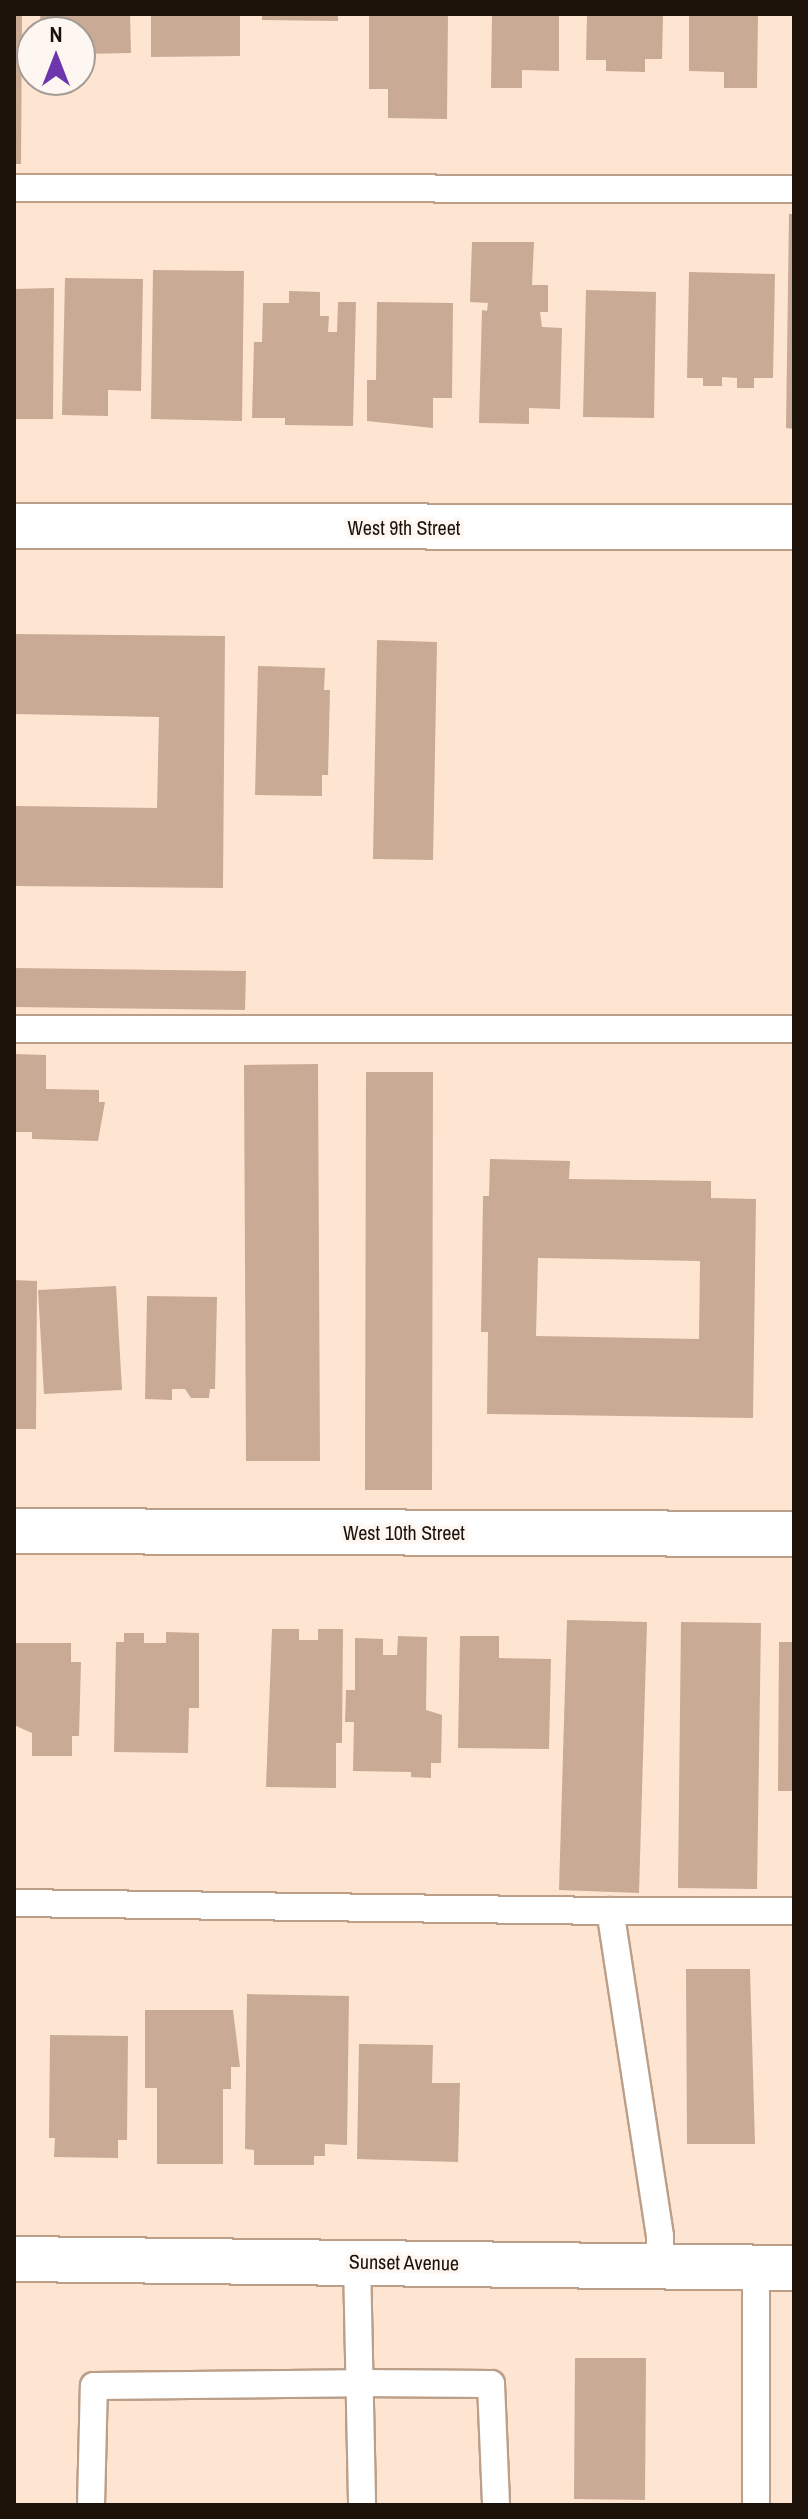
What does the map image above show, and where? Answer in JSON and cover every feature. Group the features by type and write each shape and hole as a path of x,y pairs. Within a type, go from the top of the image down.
{"street":[{"name":"West 9th Street","path":"14,526 794,527"},
{"name":"West 10th Street","path":"14,1531 794,1534"},
{"name":"Sunset Avenue","path":"14,2259 775,2268"}],"lane":[{"path":"14,188 794,189"},
{"path":"14,1029 794,1029"},
{"path":"14,1903 794,1911"},
{"path":"610,1911 660,2236 660,2265"},
{"path":"357,2261 362,2505"},
{"path":"756,2505 775,2268"},
{"path":"91,2505 94,2386 359,2383 491,2384 496,2505"}],"building":[{"path":"14,14 22,14 16,16 16,96 21,96 21,164 14,164"},
{"path":"130,14 131,53 96,54 96,16 40,16"},
{"path":"151,14 240,14 240,56 151,57"},
{"path":"262,14 338,14 338,21 262,20"},
{"path":"369,14 448,14 447,119 388,118 388,89 369,89"},
{"path":"492,14 559,14 559,71 522,70 522,88 491,88"},
{"path":"587,14 663,14 662,59 645,59 645,72 606,71 606,60 586,60"},
{"path":"689,14 758,14 757,88 724,88 724,72 689,71"},
{"path":"789,214 794,214 794,429 786,428"},
{"path":"472,242 534,242 532,285 548,285 548,312 540,312 542,327 562,328 560,409 529,408 529,424 479,423 482,310 487,311 488,303 470,302"},
{"path":"153,270 244,271 242,421 151,419"},
{"path":"689,272 775,274 773,378 754,378 754,388 737,388 737,378 722,377 722,386 703,386 703,378 687,378"},
{"path":"65,278 143,279 141,391 108,390 108,416 62,415"},
{"path":"54,288 53,419 14,419 14,289"},
{"path":"586,290 656,292 654,418 583,417"},
{"path":"289,291 320,292 320,316 329,316 328,332 337,332 338,302 356,302 353,426 285,425 285,418 252,418 254,342 262,342 263,303 289,303"},
{"path":"377,302 453,303 452,398 433,398 433,428 367,421 367,380 376,380"},
{"path":"14,634 225,636 223,888 14,886 14,806 157,808 159,717 14,714"},
{"path":"377,640 437,642 433,860 373,859"},
{"path":"258,666 325,668 324,690 330,690 328,775 322,775 322,796 255,795"},
{"path":"14,968 246,971 245,1010 14,1007"},
{"path":"14,1054 46,1055 46,1089 99,1090 99,1102 105,1102 98,1141 32,1139 32,1132 14,1132"},
{"path":"318,1064 320,1461 246,1461 244,1065"},
{"path":"366,1072 433,1072 432,1490 365,1490"},
{"path":"490,1159 570,1161 569,1179 711,1181 711,1198 756,1199 753,1418 487,1414 488,1332 481,1332 483,1196 489,1196","holes":["538,1258 700,1261 699,1339 536,1336"]},
{"path":"14,1280 37,1281 36,1429 14,1429"},
{"path":"116,1286 122,1390 44,1394 38,1290"},
{"path":"147,1296 217,1297 215,1389 210,1389 209,1398 191,1398 185,1389 172,1389 172,1400 145,1399"},
{"path":"567,1620 647,1622 639,1893 559,1890"},
{"path":"681,1622 761,1623 757,1889 678,1888"},
{"path":"272,1629 299,1629 299,1640 318,1640 318,1629 343,1629 342,1743 336,1743 336,1788 266,1787"},
{"path":"166,1632 199,1633 199,1708 189,1708 188,1753 114,1752 116,1642 124,1642 124,1633 144,1633 144,1643 166,1643"},
{"path":"398,1636 427,1637 426,1710 442,1715 441,1763 431,1763 431,1778 411,1777 411,1772 353,1771 354,1722 345,1722 346,1690 355,1690 355,1638 383,1639 383,1655 397,1655"},
{"path":"460,1636 499,1636 499,1658 551,1659 549,1749 458,1748"},
{"path":"779,1642 794,1642 794,1791 778,1791"},
{"path":"14,1643 71,1643 71,1662 81,1662 79,1736 72,1736 72,1756 32,1756 32,1733 14,1725"},
{"path":"686,1969 750,1969 755,2144 687,2144"},
{"path":"247,1994 349,1996 347,2145 325,2144 325,2156 314,2156 314,2165 254,2165 254,2150 245,2149"},
{"path":"145,2010 233,2010 240,2067 231,2067 231,2089 223,2089 223,2164 157,2164 157,2088 145,2088"},
{"path":"50,2035 128,2036 127,2140 118,2140 118,2158 54,2157 55,2138 49,2138"},
{"path":"359,2044 433,2045 432,2083 460,2083 458,2162 357,2159"},
{"path":"575,2358 646,2358 645,2500 574,2499"}]}
